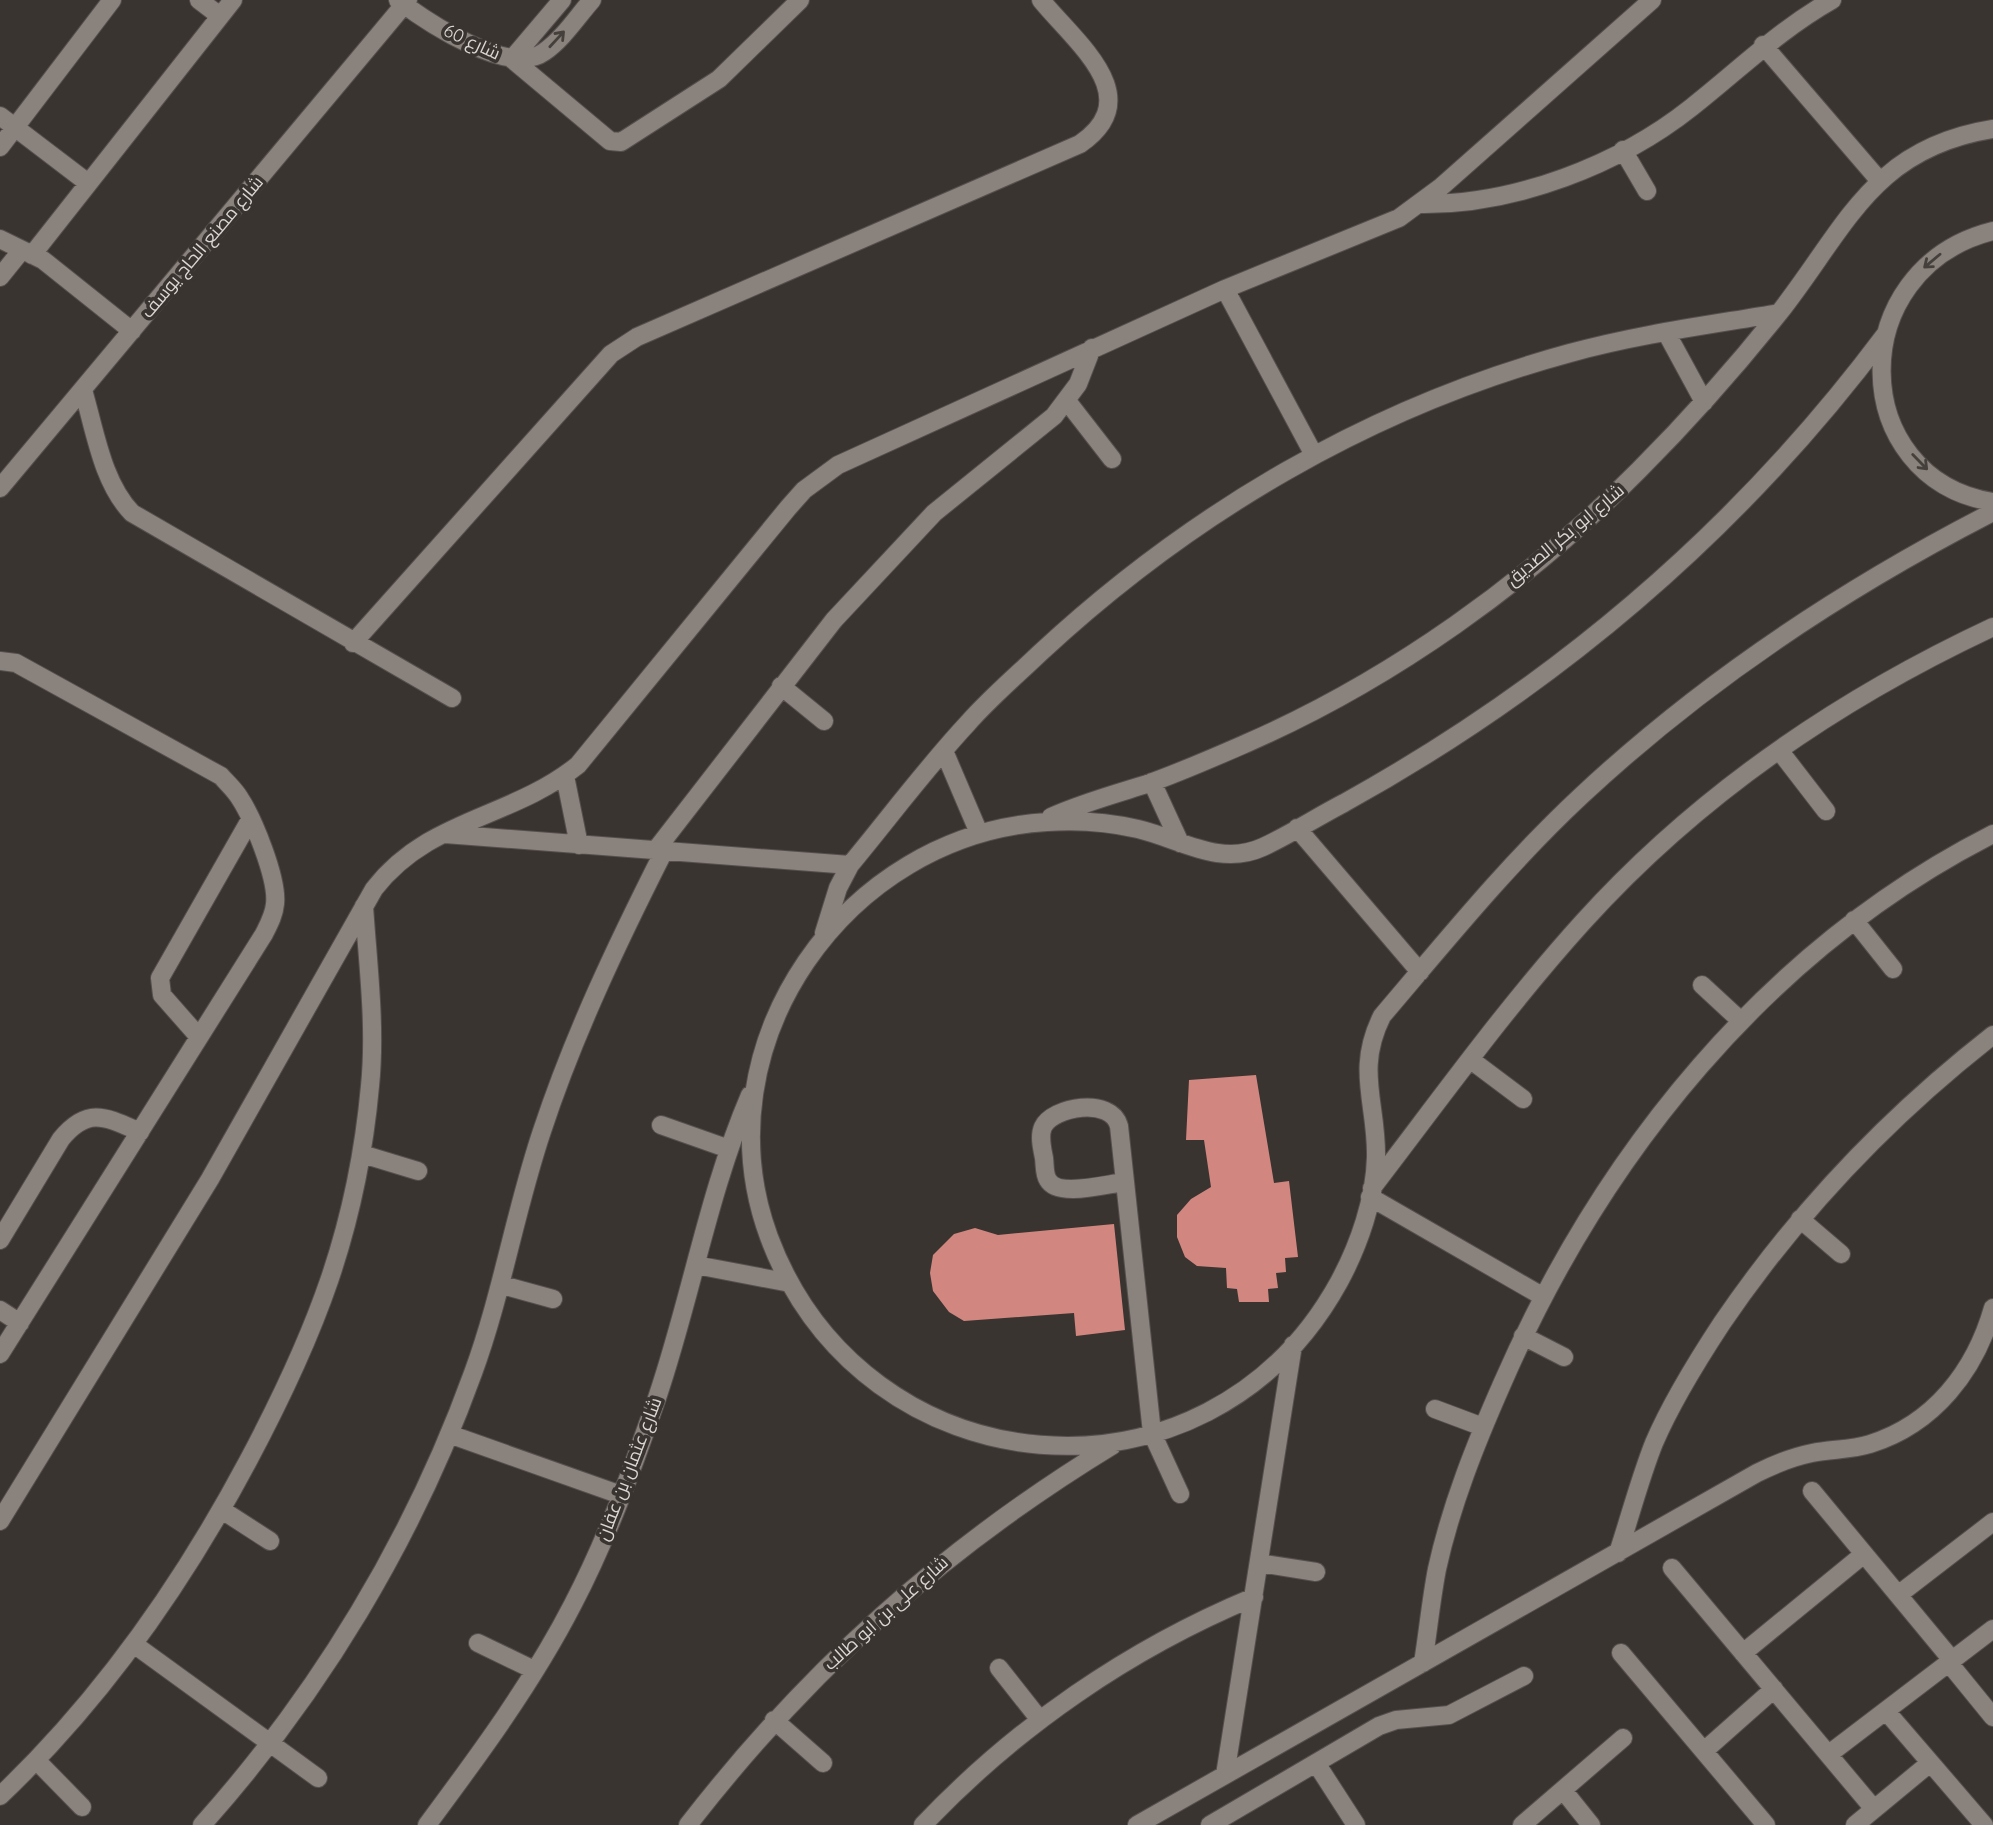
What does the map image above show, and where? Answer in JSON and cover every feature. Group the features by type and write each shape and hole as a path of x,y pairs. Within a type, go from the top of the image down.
{"street":[{"path":"0,147 112,0"},
{"path":"199,0 220,16"},
{"path":"0,276 26,253 88,183 233,0"},
{"name":"شارع 60","path":"512,59 562,0"},
{"name":"شارع 60","path":"403,2 471,45 512,59 528,59 543,54 592,0"},
{"path":"512,59 610,141 621,142 719,79 800,0"},
{"path":"353,643 611,354 637,337 1080,144 1099,131 1110,109 1108,85 1041,0"},
{"path":"0,1521 210,1178 374,889 400,859 440,834 526,800 565,776 594,749 788,508 822,475 853,455 1224,289 1375,229 1421,204 1652,0"},
{"path":"1421,204 1495,198 1582,169 1623,150 1690,108 1763,45 1832,0"},
{"name":"شارع مصنع الحاج يوسف","path":"0,488 403,2"},
{"path":"1763,45 1880,180"},
{"path":"0,116 88,183"},
{"name":"شارع ابو بكر الصديق","path":"1041,822 1152,782 1249,742 1309,713 1426,643 1514,579 1588,518 1704,402 1779,313 1859,202 1880,180 1922,150 1948,139 1993,129"},
{"path":"1623,150 1647,191"},
{"path":"1993,231 1959,242 1926,265 1900,297 1885,335 1881,356 1885,399 1901,439 1914,457 1946,485 1993,502"},
{"path":"0,239 52,267 132,331"},
{"path":"1224,289 1314,454"},
{"path":"823,937 834,900 850,865 944,751 1018,673 1139,568 1248,492 1314,454 1409,409 1516,369 1626,339 1779,313"},
{"path":"1666,332 1704,402"},
{"path":"1885,335 1848,385 1766,480 1722,525 1629,610 1536,682 1459,736 1265,846 1241,854 1211,854 1104,823 1041,822 979,833 930,852 893,873 844,913 823,937 788,990 764,1048 753,1111 755,1174 769,1236 790,1283 813,1319 855,1366 906,1404 963,1430 1025,1444 1056,1446 1119,1441 1152,1433 1190,1419 1236,1394 1262,1375 1293,1345 1325,1305 1341,1278 1354,1248 1371,1192 1376,1156 1366,1077 1370,1045 1382,1016 1486,894 1571,806 1691,701 1812,614 1875,575 1993,512"},
{"path":"202,1825 270,1743 365,1603 422,1496 449,1434 502,1285 541,1133 607,967 660,851 781,686 852,600 934,513 1040,430 1067,401 1078,384 1093,348"},
{"path":"83,390 112,486 120,501 132,513 452,698"},
{"path":"1067,401 1112,459"},
{"path":"1371,1192 1547,963 1624,880 1708,804 1779,750 1897,675 1993,627"},
{"path":"0,661 16,663 221,776 239,796 275,884 272,919 0,1354"},
{"path":"781,686 824,721"},
{"path":"1779,750 1826,811"},
{"path":"944,751 979,833"},
{"path":"565,776 579,845"},
{"path":"1152,782 1180,843"},
{"path":"199,1037 171,1009 162,995 160,978 250,820"},
{"path":"1297,828 1420,972"},
{"path":"440,834 850,865"},
{"path":"1423,1663 1437,1569 1483,1427 1542,1296 1627,1158 1696,1071 1741,1021 1802,962 1854,920 1909,882 1993,834"},
{"path":"0,1796 36,1760 135,1645 222,1510 281,1402 315,1326 344,1237 362,1154 373,1033 364,906"},
{"path":"1854,920 1893,969"},
{"path":"1702,985 1741,1021"},
{"path":"1618,1553 1654,1443 1681,1390 1742,1294 1800,1219 1891,1122 1993,1035"},
{"path":"1471,1060 1523,1099"},
{"name":"شارع عثمان بن عفان","path":"427,1825 534,1670 573,1604 621,1495 657,1398 696,1265 711,1200 757,1079"},
{"path":"1125,1182 1066,1190 1053,1186 1046,1177 1041,1133 1045,1122 1054,1115 1098,1107 1111,1111 1119,1126 1152,1433 1180,1494"},
{"path":"0,1240 72,1125 89,1117 107,1117 140,1132"},
{"path":"661,1125 729,1149"},
{"path":"362,1154 418,1171"},
{"path":"1371,1192 1542,1296"},
{"path":"1800,1219 1841,1254"},
{"path":"696,1265 790,1283"},
{"path":"502,1285 553,1299"},
{"path":"1137,1825 1775,1464 1810,1453 1869,1445 1909,1426 1927,1414 1958,1383 1981,1343 1993,1308"},
{"path":"0,1310 20,1323"},
{"path":"1523,1336 1564,1357"},
{"path":"1226,1775 1293,1345"},
{"path":"1435,1409 1483,1427"},
{"path":"449,1434 621,1495"},
{"name":"شارع على بن ابو طالب","path":"688,1825 774,1720 853,1639 954,1552 1007,1513 1119,1441"},
{"path":"1812,1491 1898,1595 1993,1717"},
{"path":"222,1510 270,1541"},
{"path":"1898,1595 1993,1522"},
{"path":"1743,1653 1864,1554"},
{"path":"1259,1563 1316,1572"},
{"path":"1672,1569 1874,1809"},
{"path":"923,1825 977,1773 1040,1720 1152,1645 1200,1619 1254,1597"},
{"path":"1829,1755 1993,1629"},
{"path":"478,1643 534,1670"},
{"path":"135,1645 318,1778"},
{"path":"1621,1653 1766,1825"},
{"path":"999,1668 1040,1720"},
{"path":"1210,1825 1380,1726 1396,1720 1449,1715 1524,1676"},
{"path":"1704,1751 1774,1689"},
{"path":"1886,1712 1984,1825"},
{"path":"774,1720 823,1763"},
{"path":"1522,1825 1623,1738"},
{"path":"36,1760 82,1807"},
{"path":"1316,1763 1356,1825"},
{"path":"1855,1825 1930,1763"},
{"path":"1563,1790 1591,1825"}],"building":[{"path":"1256,1075 1274,1183 1289,1181 1298,1257 1285,1258 1286,1272 1276,1273 1278,1288 1268,1289 1269,1302 1239,1302 1237,1289 1227,1288 1226,1268 1197,1266 1185,1257 1177,1237 1177,1215 1191,1199 1211,1187 1204,1140 1186,1140 1189,1080"},
{"path":"1114,1224 1125,1330 1076,1336 1074,1313 964,1321 949,1312 933,1291 930,1273 933,1255 954,1234 975,1228 998,1235"}]}
